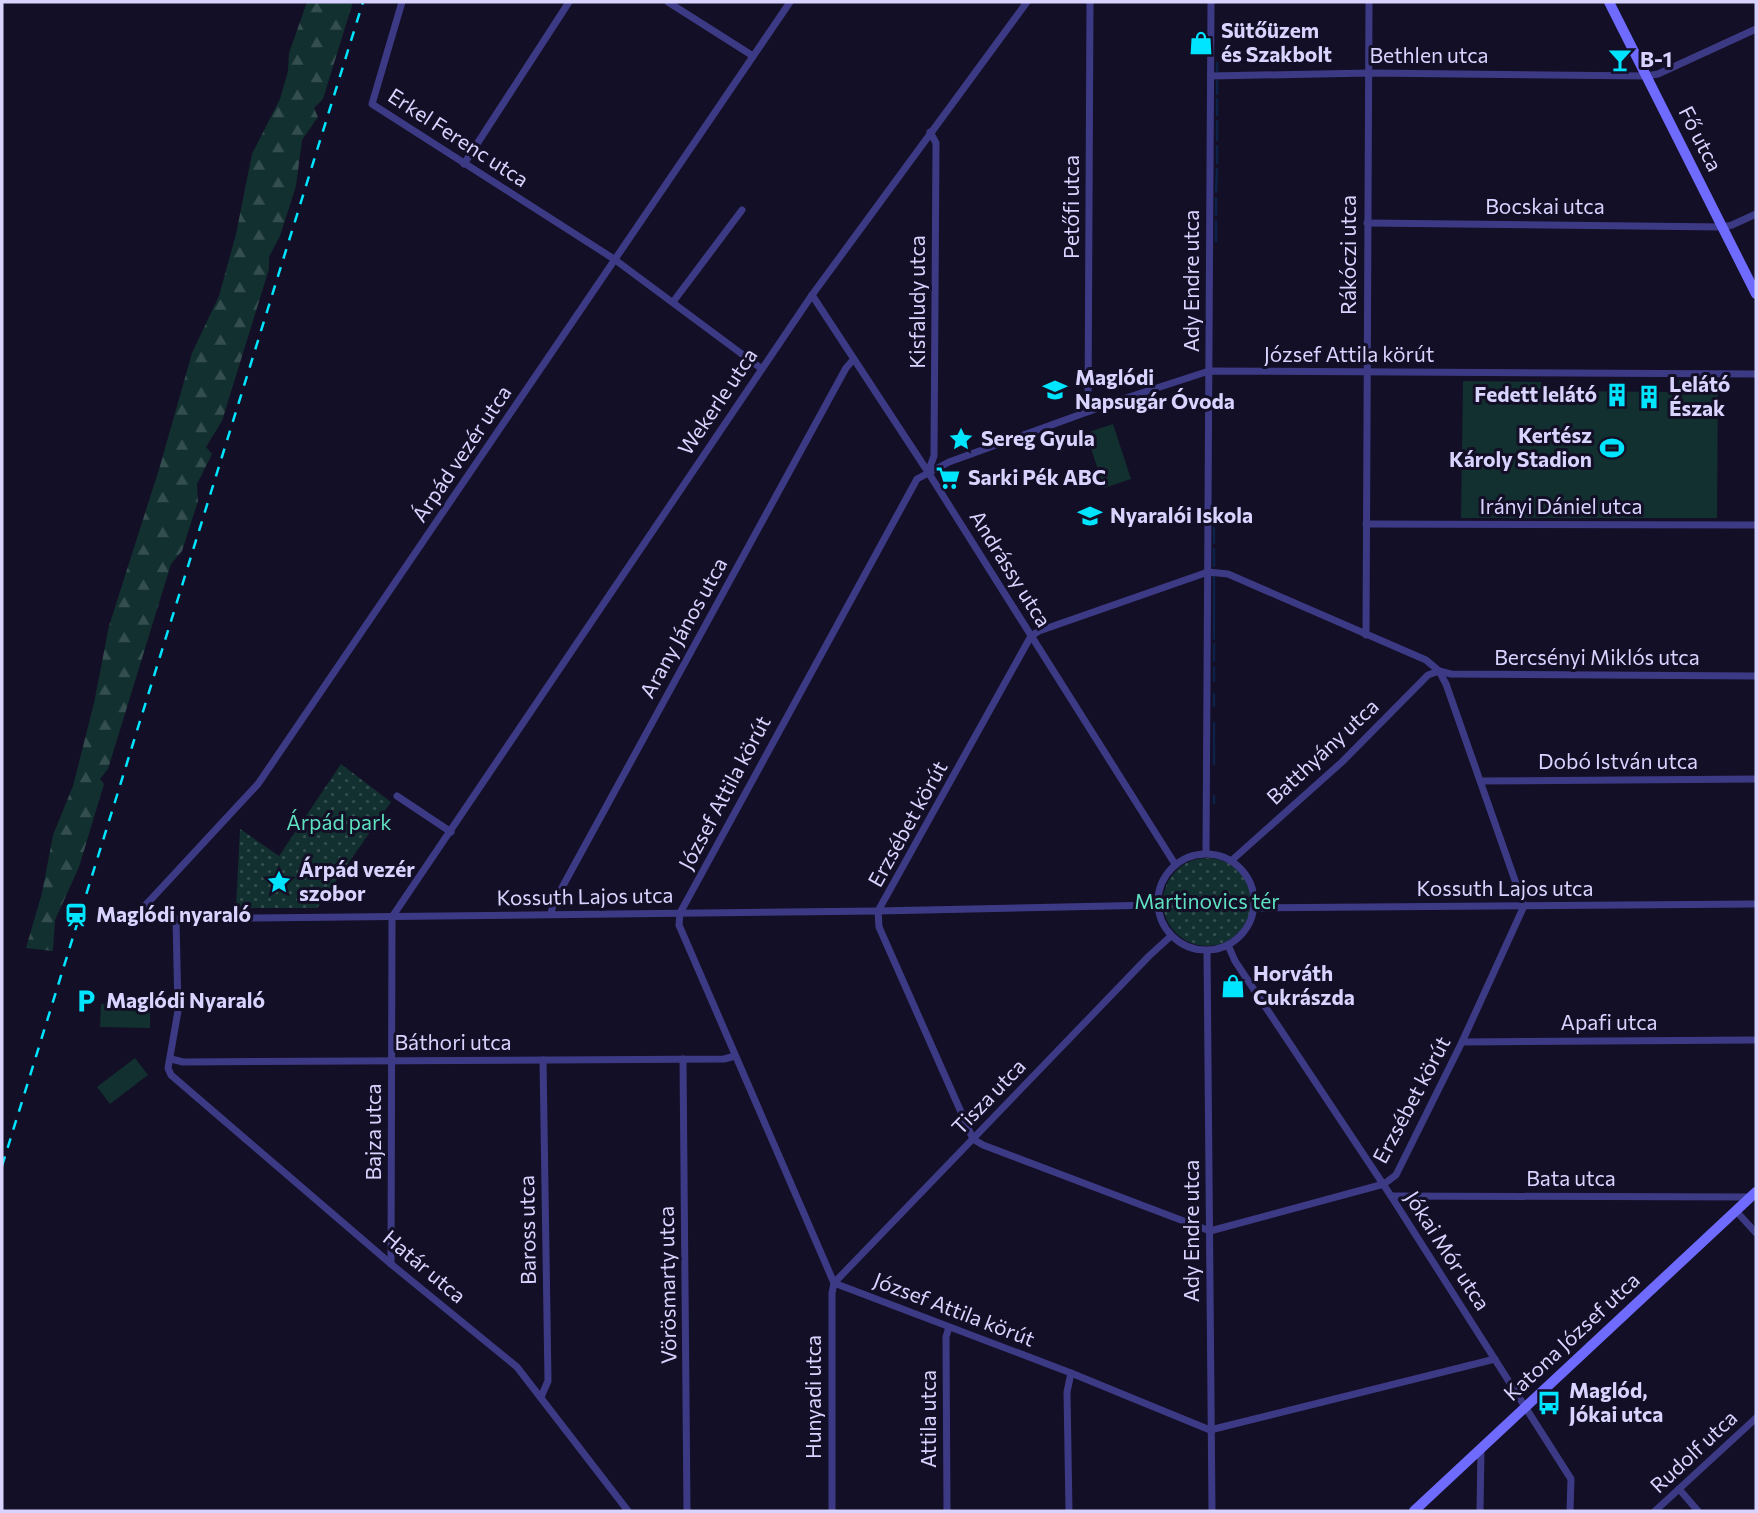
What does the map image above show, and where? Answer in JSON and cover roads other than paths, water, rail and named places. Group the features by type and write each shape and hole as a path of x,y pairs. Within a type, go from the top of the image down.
{"main road":[{"name":"Fő utca","path":"1609,2 1756,294"},
{"name":"Katona József utca","path":"1414,1511 1753,1195"}],"street":[{"name":"Erkel Ferenc utca","path":"401,2 372,104 614,259 762,369"},
{"path":"464,164 569,2"},
{"path":"668,2 752,56"},
{"name":"Árpád vezér utca","path":"142,909 258,784 790,2"},
{"name":"Wekerle utca","path":"392,917 812,295 1027,2"},
{"name":"Petőfi utca","path":"1088,411 1090,2"},
{"name":"Ady Endre utca","path":"1206,853 1211,2"},
{"name":"Rákóczi utca","path":"1366,635 1369,2"},
{"name":"Bethlen utca","path":"1211,76 1646,76 1658,74 1756,29"},
{"name":"Kisfaludy utca","path":"928,472 934,456 935,385 936,143 930,132"},
{"path":"673,302 742,210"},
{"path":"1723,227 1756,214"},
{"name":"Bocskai utca","path":"1367,223 1723,227"},
{"name":"Andrássy utca","path":"812,295 928,472 1175,864"},
{"name":"Arany János utca","path":"551,914 559,892 853,360"},
{"name":"József Attila körút","path":"680,913 917,479 928,472 1088,411 1209,371 1756,374"},
{"name":"Irányi Dániel utca","path":"1366,524 1756,525"},
{"path":"1031,636 1208,572 1228,574 1426,660 1439,671 1524,906"},
{"name":"Erzsébet körút","path":"973,1139 879,927 878,911 1031,636"},
{"name":"Bercsényi Miklós utca","path":"1439,671 1451,674 1756,676"},
{"name":"Batthyány utca","path":"1231,861 1342,762 1428,675 1439,671"},
{"name":"Dobó István utca","path":"1480,781 1756,779"},
{"path":"397,796 451,832"},
{"path":"1206,853 1231,861 1242,870 1254,894 1254,908 1249,923 1241,936 1228,945 1207,951 1181,944 1163,925 1157,905 1165,876 1175,864 1185,858 1206,853"},
{"name":"Kossuth Lajos utca","path":"1254,908 1756,904"},
{"name":"Kossuth Lajos utca","path":"142,909 151,916 176,919 1157,905"},
{"name":"Erzsébet körút","path":"1210,1231 1384,1184 1396,1175 1462,1042 1524,906"},
{"path":"680,913 679,925 834,1283"},
{"name":"Bajza utca","path":"391,1264 392,917"},
{"path":"171,1059 178,1011 176,919"},
{"name":"Tisza utca","path":"834,1283 1171,936"},
{"name":"Jókai Mór utca","path":"1228,945 1235,961 1384,1184 1571,1479 1570,1511"},
{"name":"Ady Endre utca","path":"1207,951 1212,1511"},
{"name":"Apafi utca","path":"1462,1042 1756,1040"},
{"name":"Báthori utca","path":"171,1059 183,1062 391,1061 724,1059 735,1056"},
{"name":"Határ utca","path":"171,1059 168,1068 171,1075 391,1264 517,1367 628,1511"},
{"name":"Vörösmarty utca","path":"683,1059 687,1511"},
{"name":"Baross utca","path":"541,1397 548,1381 543,1060"},
{"path":"973,1139 1210,1231"},
{"name":"Bata utca","path":"1391,1196 1753,1195"},
{"path":"1736,1210 1756,1233"},
{"name":"József Attila körút","path":"834,1283 1071,1373 1210,1430"},
{"name":"Hunyadi utca","path":"832,1511 834,1283"},
{"name":"Attila utca","path":"947,1511 946,1337 949,1326"},
{"path":"1210,1430 1495,1359"},
{"path":"1069,1511 1067,1392 1071,1373"},
{"name":"Rudolf utca","path":"1655,1511 1756,1418"},
{"path":"1480,1511 1481,1448"},
{"path":"1679,1489 1698,1511"}],"waterway":[{"path":"1217,63 1217,73"},
{"path":"1217,81 1217,94"},
{"path":"1217,99 1217,115"},
{"path":"1217,121 1217,140"},
{"path":"1217,146 1217,163"},
{"path":"1216,192 1217,169"},
{"path":"1216,198 1216,215"},
{"path":"1216,221 1216,241"},
{"path":"1214,505 1214,523"},
{"path":"1214,528 1214,543"},
{"path":"1214,549 1214,566"},
{"path":"1214,576 1214,639"},
{"path":"1214,644 1214,661"},
{"path":"1214,667 1214,681"},
{"path":"1214,694 1214,706"},
{"path":"1214,723 1214,764"},
{"path":"1214,796 1214,803"}],"railway":[{"path":"2,1166 363,2"}],"place":[{"name":"Sütőüzem és Szakbolt","path":"1201,43"},
{"name":"B-1","path":"1620,60"},
{"name":"Maglódi Napsugár Óvoda","path":"1055,390"},
{"name":"Fedett lelátó","path":"1617,395"},
{"name":"Lelátó Észak","path":"1649,397"},
{"name":"Sereg Gyula","path":"961,439"},
{"name":"Kertész Károly Stadion","path":"1612,448"},
{"name":"Sarki Pék ABC","path":"948,478"},
{"name":"Nyaralói Iskola","path":"1090,516"},
{"name":"Árpád vezér szobor","path":"279,882"},
{"name":"Maglódi nyaraló","path":"76,915"},
{"name":"Horváth Cukrászda","path":"1233,986"},
{"name":"Maglódi Nyaraló","path":"86,1001"},
{"name":"Maglód, Jókai utca","path":"1549,1403"}],"park label":[{"name":"Árpád park","path":"339,823"},
{"name":"Martinovics tér","path":"1207,902"}]}
